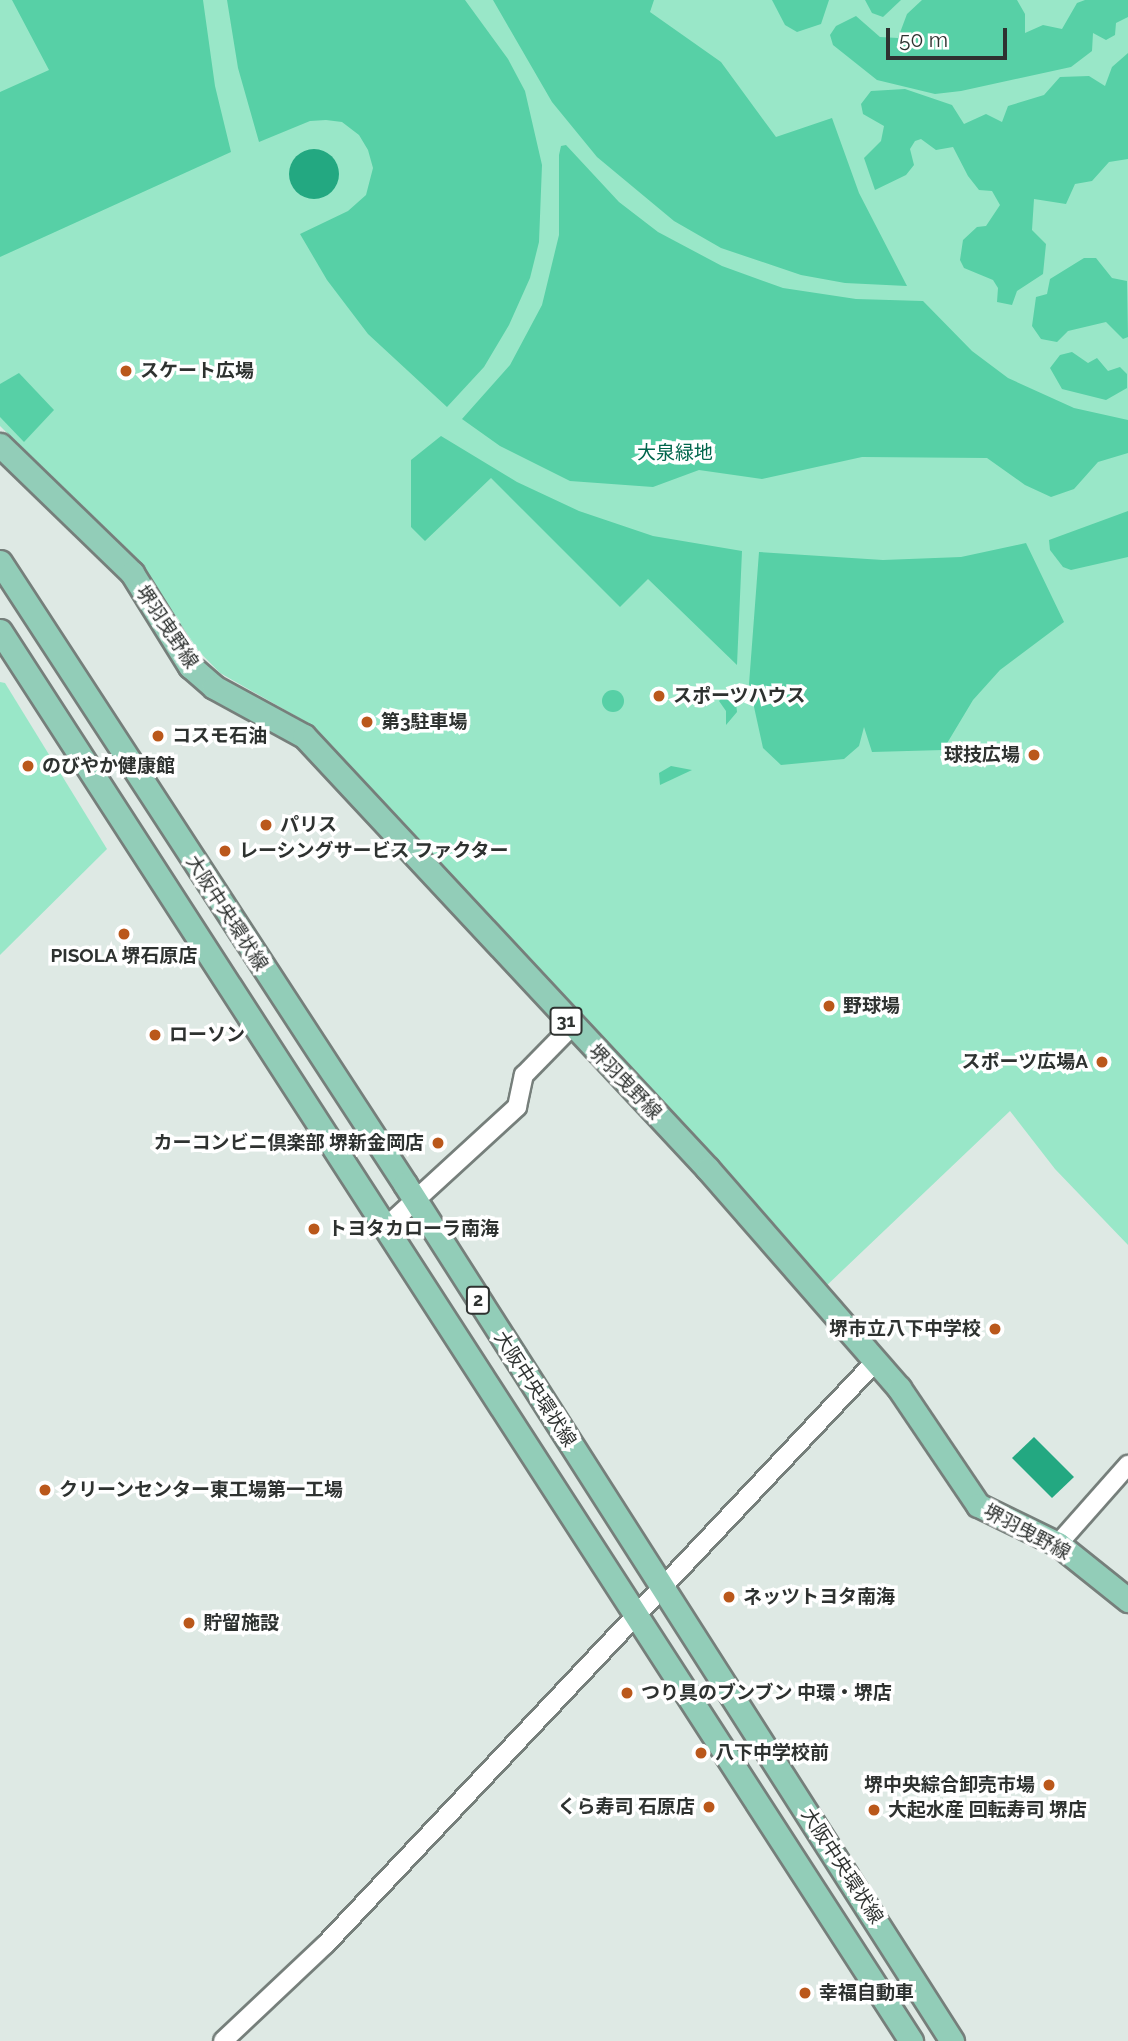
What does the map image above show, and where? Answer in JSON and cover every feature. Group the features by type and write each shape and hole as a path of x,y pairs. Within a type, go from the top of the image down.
{"main road":[{"name":"堺羽曳野線","path":"0,445 132,573 190,666 214,687 304,736 571,1027 708,1169 920,1416 978,1505 1058,1544 1128,1600"},
{"name":"大阪中央環状線","path":"0,562 417,1203 953,2041"},
{"name":"大阪中央環状線","path":"0,631 7,653 386,1227 911,2041"}],"street":[{"path":"386,1227 417,1203 517,1107 524,1075 571,1027"},
{"path":"223,2041 325,1945 874,1363"},
{"path":"1058,1544 1128,1465"}],"green space":[{"name":"大泉緑地","path":"0,0 1128,0 1128,1245 1055,1169 1010,1111 824,1288 473,897 301,719 220,673 184,636 135,560 0,426"},
{"path":"12,0 203,0 215,86 231,152 0,257 0,92 49,70"},
{"path":"227,0 465,0 508,59 525,91 542,165 539,242 530,278 509,325 484,367 447,407 368,334 327,280 300,234 348,211 366,195 373,168 368,150 359,135 342,122 326,120 310,121 259,142 238,68"},
{"path":"493,0 654,0 650,12 721,62 776,137 832,118 859,193 907,286 845,283 801,275 721,248 674,221 597,157 552,102"},
{"path":"772,0 829,0 821,24 797,32 785,25"},
{"path":"865,0 901,0 883,17 872,13"},
{"path":"922,0 1017,0 1025,14 1025,33 1043,25 1062,29 1077,3 1085,0 1128,0 1128,17 1116,23 1115,35 1106,40 1093,33 1092,51 1071,67 961,91 935,94 877,80 833,45 830,35 836,26 856,16 880,37 898,38 907,14"},
{"path":"1128,53 1128,159 1109,162 1092,181 1075,184 1066,204 1034,199 1032,230 1046,244 1043,274 1017,291 1012,305 997,302 998,288 993,280 964,268 960,260 963,240 977,227 986,226 1000,205 992,191 979,190 968,176 953,147 936,150 921,139 915,141 910,149 914,165 906,175 875,190 864,158 881,141 884,126 863,114 861,104 871,91 905,89 952,105 964,124 986,114 1002,122 1008,106 1044,95 1060,77 1089,76 1105,86 1112,67"},
{"path":"566,145 619,202 658,232 722,266 783,288 856,299 923,301 972,351 1008,378 1074,408 1128,420 1128,453 1098,462 1074,489 1051,497 1025,485 987,458 862,457 762,479 699,470 653,487 570,481 500,446 462,419 510,365 542,305 559,235 559,155 561,146"},
{"path":"1084,258 1096,258 1112,278 1127,281 1128,337 1123,339 1106,322 1068,331 1057,342 1041,339 1032,326 1036,297 1047,294 1050,279"},
{"path":"1072,352 1088,363 1097,358 1108,371 1120,367 1127,374 1127,388 1106,400 1062,389 1050,368 1060,355"},
{"path":"19,373 54,410 24,442 0,417 0,384"},
{"path":"441,436 517,482 579,511 653,536 742,551 737,665 648,579 620,607 491,478 425,541 411,527 411,460"},
{"path":"1128,511 1128,557 1071,570 1063,567 1050,550 1049,540"},
{"path":"1026,543 1064,622 1000,670 973,700 943,750 872,752 864,727 859,746 844,759 781,765 763,748 749,684 759,552 883,560 961,557"},
{"name":"のびやか健康館","path":"0,682 5,683 107,849 0,955"},
{"path":"734,684 737,712 726,725 726,711 719,701"},
{"path":"613,690 621,693 624,701 621,709 613,712 605,709 602,701 605,693"},
{"path":"671,766 692,770 660,785 659,773"}],"shaded area":[{"path":"314,149 331,157 339,174 331,191 314,199 297,191 289,174 297,157"},
{"path":"1034,1437 1074,1477 1052,1498 1012,1458"}],"place":[{"name":"スケート広場","path":"126,371"},
{"name":"スポーツハウス","path":"659,696"},
{"name":"第3駐車場","path":"367,722"},
{"name":"コスモ石油","path":"158,736"},
{"name":"球技広場","path":"1034,755"},
{"name":"のびやか健康館","path":"28,766"},
{"name":"パリス","path":"266,825"},
{"name":"レーシングサービス ファクター","path":"225,851"},
{"name":"PISOLA 堺石原店","path":"124,934"},
{"name":"野球場","path":"829,1006"},
{"name":"ローソン","path":"155,1035"},
{"name":"スポーツ広場A","path":"1102,1062"},
{"name":"カーコンビニ倶楽部 堺新金岡店","path":"438,1143"},
{"name":"トヨタカローラ南海","path":"314,1229"},
{"name":"堺市立八下中学校","path":"995,1329"},
{"name":"クリーンセンター東工場第一工場","path":"45,1490"},
{"name":"ネッツトヨタ南海","path":"729,1597"},
{"name":"貯留施設","path":"189,1623"},
{"name":"つり具のブンブン 中環・堺店","path":"627,1693"},
{"name":"八下中学校前","path":"701,1753"},
{"name":"堺中央綜合卸売市場","path":"1049,1785"},
{"name":"くら寿司 石原店","path":"709,1807"},
{"name":"大起水産 回転寿司 堺店","path":"874,1810"},
{"name":"幸福自動車","path":"805,1993"}]}
